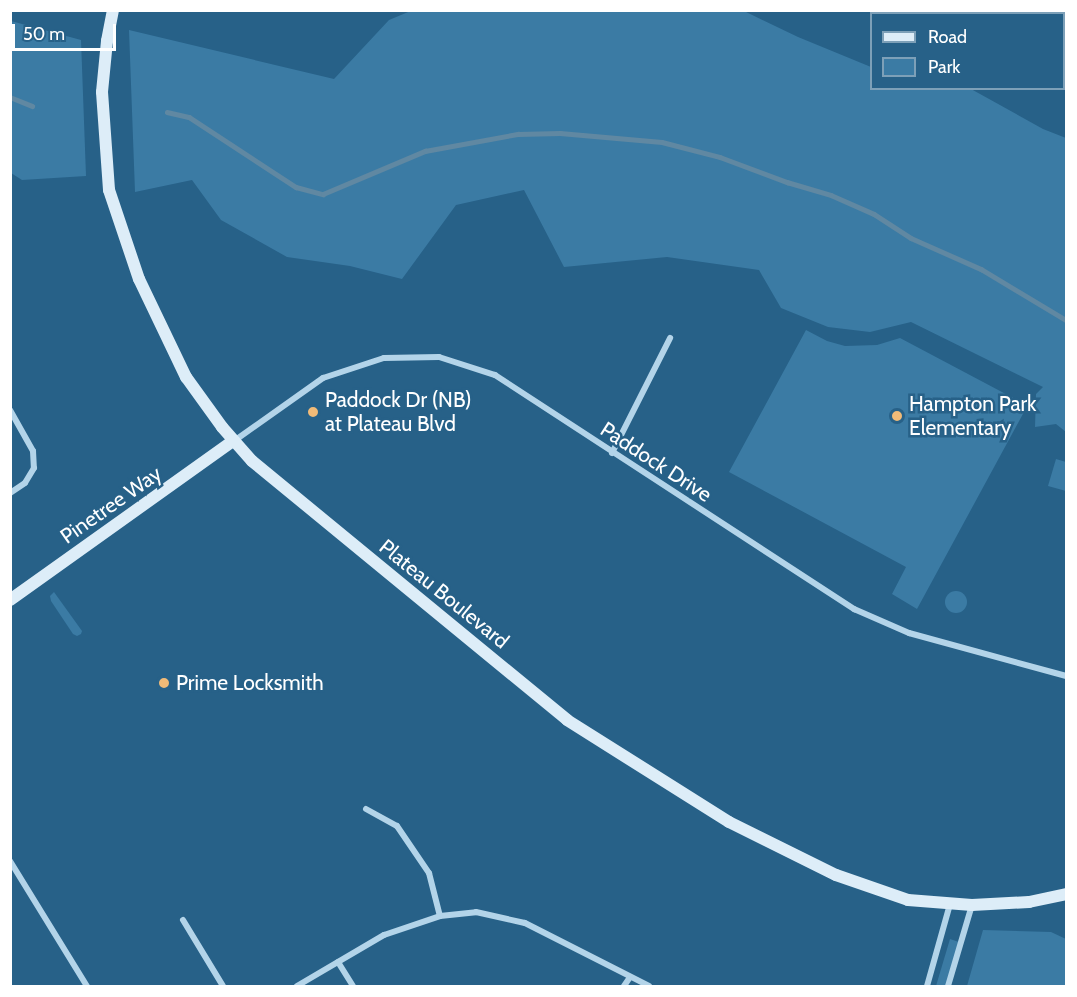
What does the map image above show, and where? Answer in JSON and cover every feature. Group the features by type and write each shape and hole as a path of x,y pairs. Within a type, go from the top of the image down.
{"street":[{"name":"Plateau Boulevard","path":"112,10 102,92 104,153 109,190 139,279 160,327 186,377 233,441 258,466 567,720 729,822 836,875 908,900 972,905 1029,902 1066,894"},
{"path":"612,453 670,338"},
{"name":"Paddock Drive","path":"233,441 323,378 384,357 439,357 495,375 854,609 909,633 1066,676"},
{"path":"10,410 33,451 34,468 25,483 10,493"},
{"name":"Pinetree Way","path":"12,596 233,441"},
{"path":"366,809 397,826 429,873 440,916"},
{"path":"10,861 87,987"},
{"path":"927,987 950,904"},
{"path":"948,987 972,905"},
{"path":"297,987 384,935 440,916 476,912 525,923 649,987"},
{"path":"183,920 222,987"},
{"path":"338,962 353,987"},
{"path":"624,987 630,977"}],"green space":[{"path":"413,10 744,11 798,37 870,67 870,90 973,90 1043,129 1066,138 1066,432 1056,424 1035,427 1036,394 1043,387 911,322 870,332 828,327 781,308 759,270 667,257 564,267 524,190 456,205 402,279 350,266 287,257 221,220 192,180 135,192 129,30 334,79 389,20"},
{"path":"11,21 81,40 86,176 22,180 11,173"},
{"path":"806,330 827,341 845,346 877,345 900,338 1021,402 1024,412 917,609 892,594 906,567 729,472"},
{"path":"1056,459 1066,462 1066,491 1048,486"},
{"path":"952,591 960,591 967,598 967,606 960,613 952,613 945,606 945,598"},
{"path":"54,592 82,631 81,634 77,636 73,634 51,601 50,596"},
{"path":"983,930 1051,932 1066,939 1066,986 967,986"},
{"path":"950,939 959,942 946,986 936,986"}],"waterway":[{"path":"10,97 32,106"},
{"path":"167,112 189,117 296,187 323,194 425,151 518,134 560,133 662,142 720,157 787,182 831,195 874,214 911,238 981,269 1066,320"}],"place":[{"name":"Paddock Dr (NB) at Plateau Blvd","path":"313,412"},
{"name":"Hampton Park Elementary","path":"897,416"},
{"name":"Prime Locksmith","path":"164,683"}]}
